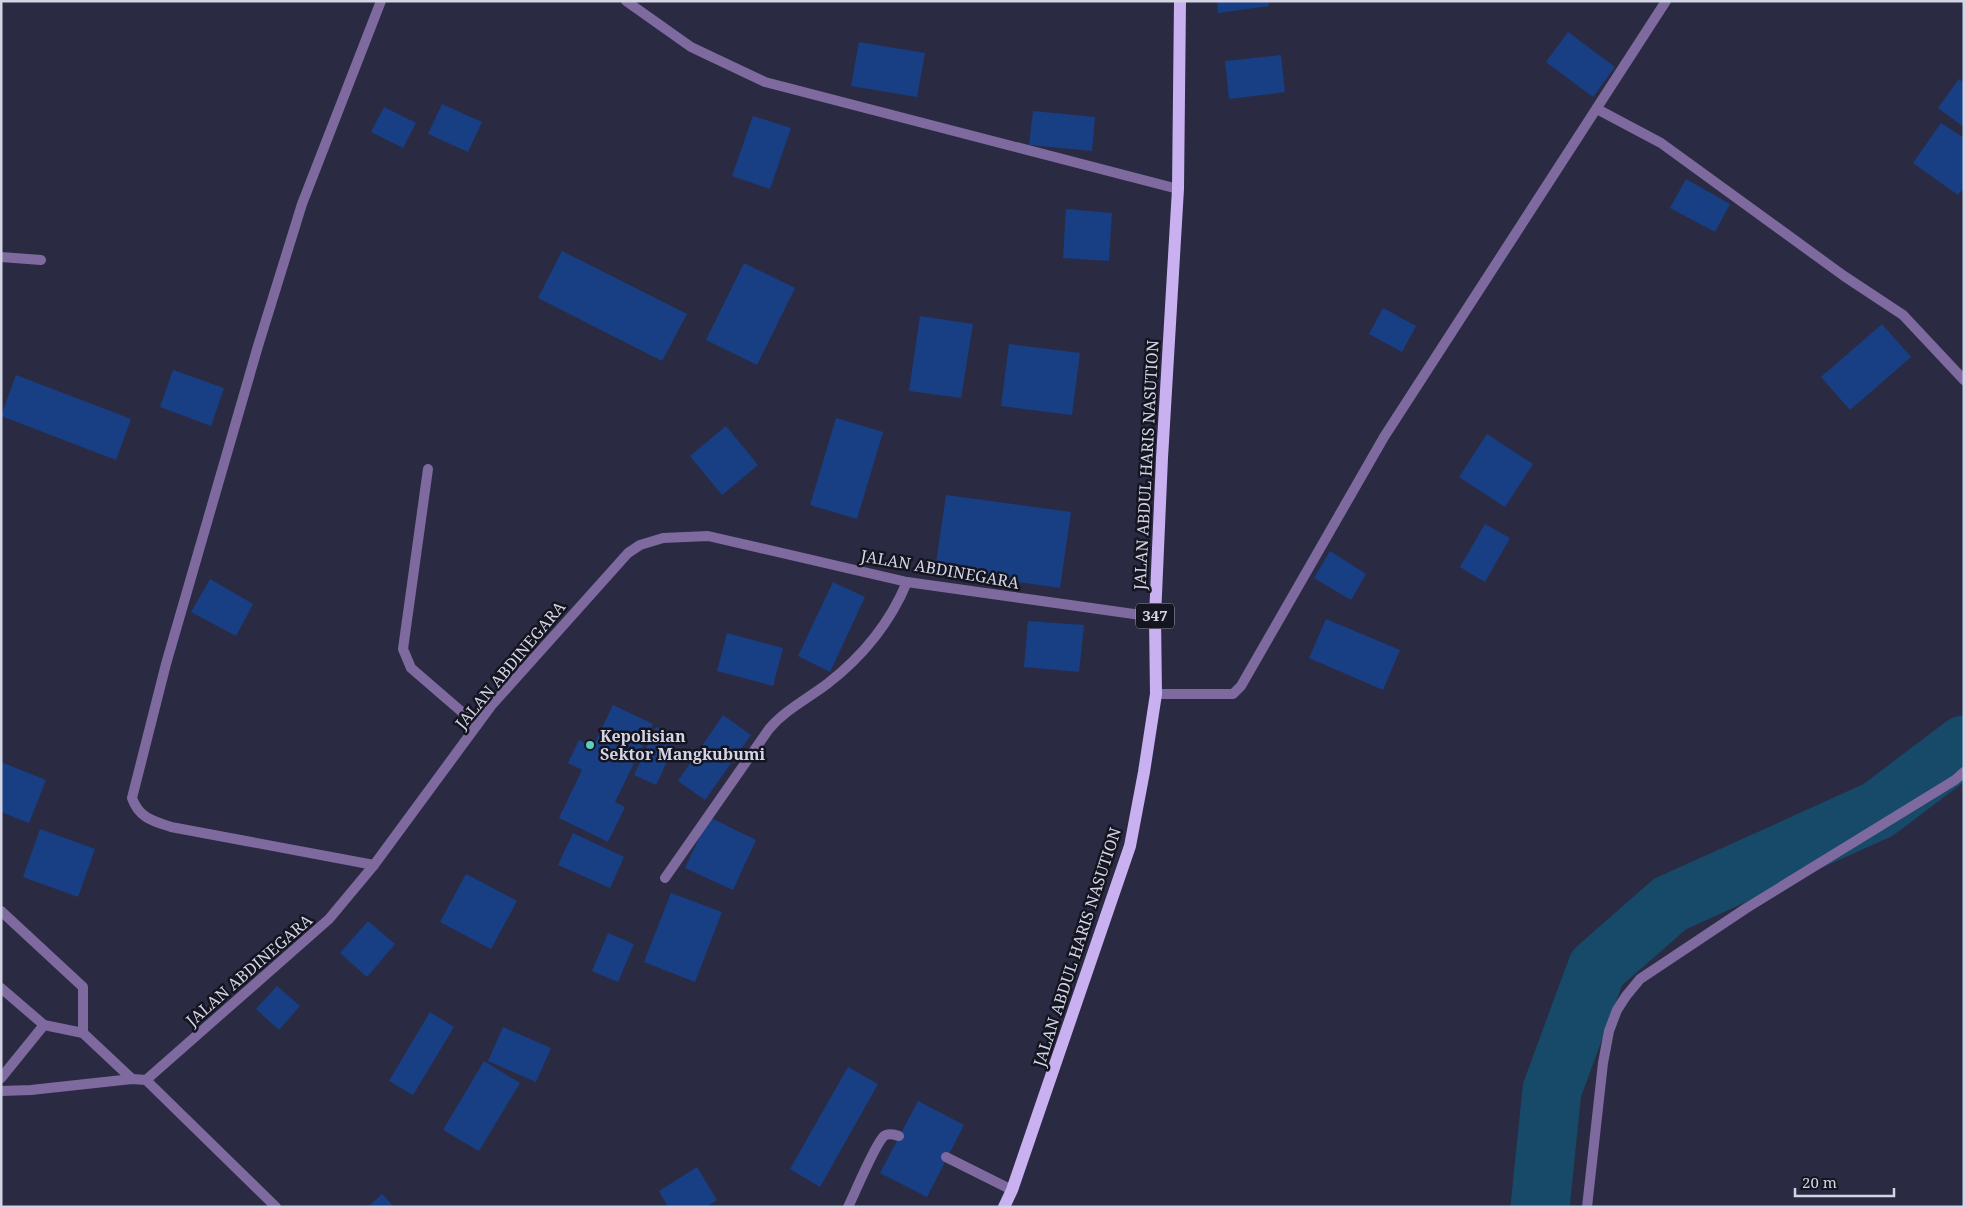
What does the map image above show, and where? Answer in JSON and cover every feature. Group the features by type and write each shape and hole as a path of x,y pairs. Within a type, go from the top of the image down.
{"main road":[{"name":"JALAN ABDUL HARIS NASUTION","path":"1004,1207 1012,1190 1130,846 1156,694 1155,617 1162,458 1178,189 1180,1"}],"street":[{"path":"374,865 171,827 151,820 136,809 132,798 166,664 258,346 302,204 381,1"},
{"path":"626,1 691,47 764,82 1178,189"},
{"path":"1156,694 1233,694 1241,686 1384,437 1666,1"},
{"path":"1597,109 1661,143 1844,276 1903,315 1964,380"},
{"path":"1,257 41,260"},
{"path":"428,469 402,649 411,668 477,725"},
{"name":"JALAN ABDINEGARA","path":"146,1080 329,919 374,865 491,706 628,553 640,545 663,538 708,536 907,582 1155,617"},
{"path":"665,878 769,728 780,716 828,683 871,643 902,595 907,582"},
{"path":"1587,1207 1609,1031 1617,1010 1630,990 1640,979 1745,909 1955,780 1964,772"},
{"path":"1,911 83,986 83,1033"},
{"path":"1,988 44,1025 83,1033 132,1079"},
{"path":"1,1078 44,1025"},
{"path":"1,1091 31,1090 132,1079 146,1080 276,1207"},
{"path":"848,1207 885,1136 890,1134 900,1136"},
{"path":"946,1157 1012,1190"}],"building":[{"path":"1217,1 1268,1 1269,6 1218,13"},
{"path":"1568,32 1615,67 1593,97 1546,62"},
{"path":"859,42 925,53 917,97 851,86"},
{"path":"1281,55 1285,92 1229,99 1225,61"},
{"path":"1959,79 1964,83 1964,127 1938,108"},
{"path":"442,104 482,122 468,152 428,134"},
{"path":"384,107 416,123 403,148 371,132"},
{"path":"1033,111 1095,117 1092,151 1029,145"},
{"path":"753,116 791,128 770,189 732,176"},
{"path":"1941,123 1964,138 1964,187 1958,195 1913,163"},
{"path":"1686,179 1730,204 1715,232 1670,208"},
{"path":"1066,209 1112,213 1109,261 1063,258"},
{"path":"562,251 687,314 662,361 538,298"},
{"path":"744,263 795,288 757,365 706,340"},
{"path":"1383,308 1416,326 1402,352 1369,334"},
{"path":"920,316 973,324 961,398 909,391"},
{"path":"1882,324 1911,357 1850,410 1821,377"},
{"path":"1009,344 1080,353 1072,415 1001,406"},
{"path":"173,370 224,388 211,426 160,407"},
{"path":"16,375 131,419 116,460 1,416"},
{"path":"836,418 883,432 857,519 810,505"},
{"path":"726,426 758,465 722,495 690,456"},
{"path":"1487,434 1533,464 1505,507 1459,477"},
{"path":"946,495 1071,512 1060,588 935,570"},
{"path":"1485,524 1510,538 1485,582 1460,567"},
{"path":"1330,551 1366,574 1351,600 1314,578"},
{"path":"210,579 253,604 236,636 191,612"},
{"path":"833,582 865,597 830,672 798,656"},
{"path":"1326,619 1400,650 1383,690 1309,658"},
{"path":"1028,621 1084,625 1079,672 1024,667"},
{"path":"727,633 783,648 773,686 717,671"},
{"path":"613,705 653,724 615,802 625,807 608,842 559,818 582,770 568,763 579,740 593,747"},
{"path":"723,715 751,735 705,800 678,781"},
{"path":"656,727 678,738 656,785 634,775"},
{"path":"1,762 46,780 29,823 1,812"},
{"path":"709,817 756,840 733,890 685,868"},
{"path":"40,829 95,849 78,897 23,877"},
{"path":"573,833 624,857 610,888 558,865"},
{"path":"466,874 517,901 491,949 440,922"},
{"path":"671,893 722,912 695,982 644,962"},
{"path":"368,921 395,944 367,977 340,953"},
{"path":"608,933 634,944 618,982 592,971"},
{"path":"277,986 300,1006 279,1030 256,1009"},
{"path":"430,1012 454,1027 413,1095 389,1081"},
{"path":"503,1027 551,1048 536,1082 488,1061"},
{"path":"484,1061 520,1083 479,1151 443,1130"},
{"path":"848,1067 878,1084 820,1187 790,1169"},
{"path":"918,1101 964,1125 927,1197 880,1173"},
{"path":"697,1167 717,1200 706,1207 668,1207 659,1191"},
{"path":"382,1194 394,1207 368,1207"}],"waterway":[{"path":"1540,1207 1552,1090 1597,968 1670,904 1878,810 1964,745"}],"place":[{"name":"Kepolisian Sektor Mangkubumi","path":"590,745"}]}
